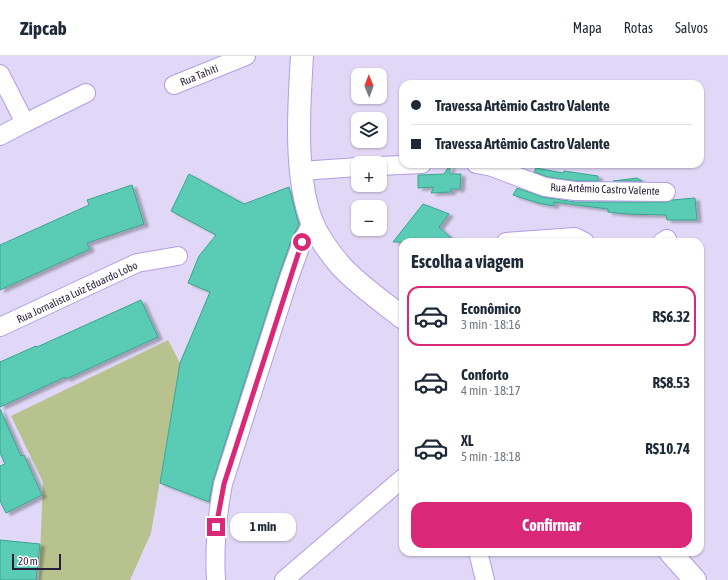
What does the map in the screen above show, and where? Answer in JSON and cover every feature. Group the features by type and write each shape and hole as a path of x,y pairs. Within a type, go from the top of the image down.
{"main road":[{"path":"302,56 300,100 301,171 304,195 312,222 322,240 341,266 399,315"},
{"path":"674,556 695,580"}],"street":[{"name":"Rua Tahiti","path":"174,85 246,56"},
{"path":"0,74 25,123"},
{"path":"0,136 86,93"},
{"path":"387,166 399,165"},
{"path":"301,171 351,167"},
{"name":"Rua Artêmio Castro Valente","path":"495,168 545,187 575,191 666,192"},
{"path":"216,580 215,540 217,515 224,484 302,242 312,222"},
{"path":"562,238 578,238"},
{"name":"Rua Jornalista Luiz Eduardo Lobo","path":"0,327 137,263 178,256"},
{"path":"284,580 399,481"},
{"path":"479,556 485,580"}],"green space":[{"path":"168,340 180,363 151,533 130,580 39,580 43,482 11,416"}],"building":[{"path":"448,168 450,168 450,174 461,174 460,189 451,189 451,192 431,193 434,187 418,188 418,175 444,174"},
{"path":"536,168 563,173 564,171 598,176 598,181 576,181 548,177 534,172"},
{"path":"189,174 244,204 289,187 299,225 292,238 279,275 213,481 209,502 160,483 180,363 210,292 188,283 199,256 216,235 171,211"},
{"path":"637,178 642,181 613,181"},
{"path":"132,185 144,224 87,243 90,249 0,290 0,245 89,205 87,200"},
{"path":"517,188 543,197 575,202 666,202 695,198 697,220 667,220 666,215 608,212 608,209 554,202 554,206 538,203 513,195"},
{"path":"423,204 449,214 439,227 451,238 399,238 399,242 393,242"},
{"path":"141,300 158,337 0,407 0,362"},
{"path":"0,409 21,456 24,455 42,495 6,513 0,501 0,466 5,464 0,453"},
{"path":"0,540 40,544 36,580 0,580"}],"route":[{"path":"216,527 217,515 224,484 302,242"}]}
